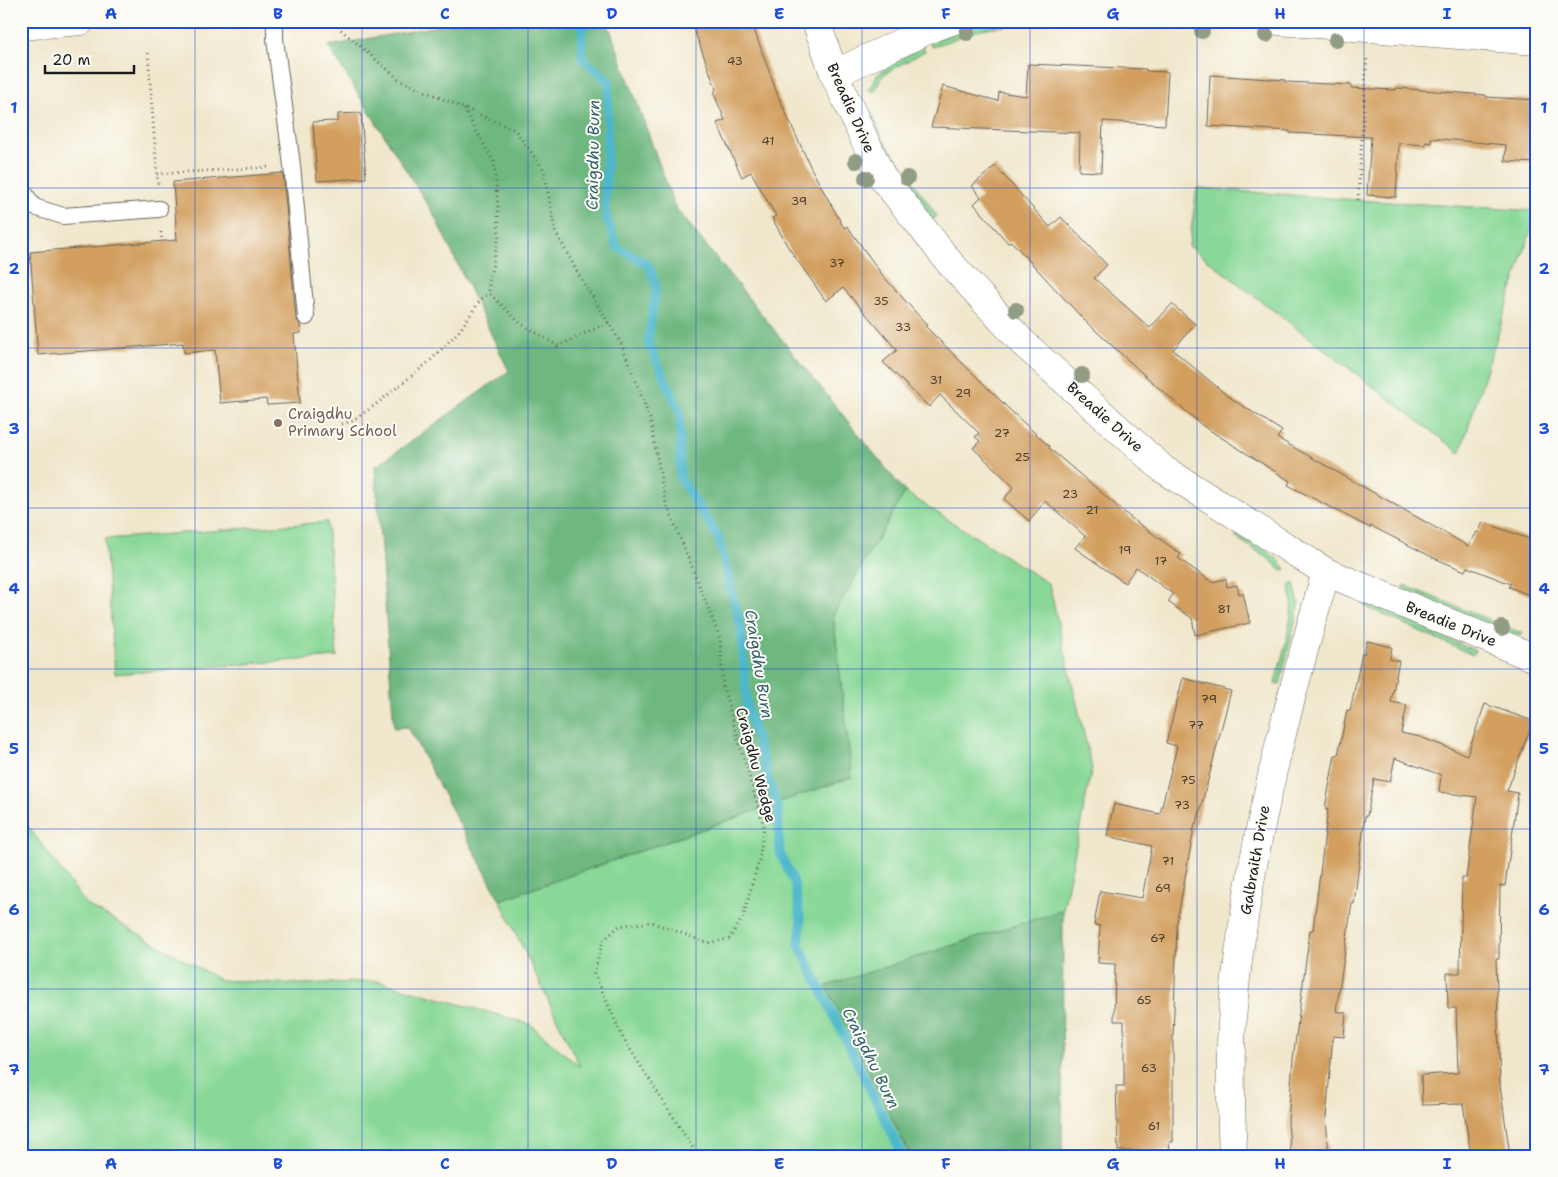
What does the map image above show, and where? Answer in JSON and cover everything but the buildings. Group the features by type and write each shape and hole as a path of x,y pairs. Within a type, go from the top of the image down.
{"street":[{"path":"21,26 81,21"},
{"name":"Breadie Drive","path":"816,21 834,74 882,177 950,263 1023,343 1163,469 1326,572 1537,659"},
{"path":"834,74 934,27 952,21"},
{"path":"1278,21 1537,41"},
{"name":"Galbraith Drive","path":"1233,1156 1230,1090 1233,1009 1248,891 1268,790 1326,572"}],"lane":[{"path":"275,21 275,39 292,165 306,317"},
{"path":"21,188 34,207 62,216 159,209"}],"path":[{"name":"Craigdhu Wedge","path":"336,21 340,29 401,81 515,130 544,170 555,231 579,275 621,343 650,419 665,500 720,638 723,687 764,826 759,860 743,918 730,939 708,942 651,922 619,926 602,941 594,973 623,1038 698,1156"},
{"path":"148,53 154,133"},
{"path":"1358,200 1367,53"},
{"path":"464,108 494,162 498,237 489,281 489,293 520,323 558,346 609,322"},
{"path":"157,174 292,165"},
{"path":"342,424 352,422 430,361 460,330 481,299 489,293"}],"green space":[{"path":"465,21 607,21 675,207 905,492 833,615 852,777 500,900 408,727 394,728 375,467 509,371 433,213 328,46"},
{"path":"994,21 1017,21 1017,24 981,29 932,47 930,43 969,27"},
{"path":"923,46 925,51 884,74 874,92 869,89 878,74"},
{"path":"867,112 872,113 882,138 937,216 933,220 887,155"},
{"path":"1197,188 1537,211 1460,453 1189,246"},
{"path":"905,492 1049,584 1092,768 1063,910 827,986 910,1156 21,1156 21,817 87,905 220,980 300,984 378,981 530,1024 580,1067 500,900 852,777 833,615"},
{"path":"327,522 337,657 115,674 105,539"},
{"path":"1237,535 1270,554 1286,569 1282,571 1269,559 1235,537"},
{"path":"1294,583 1299,605 1280,684 1275,683 1290,622 1290,585"},
{"path":"1404,585 1522,635 1515,635 1402,588"},
{"path":"1369,603 1475,651 1473,655 1364,606"},
{"path":"1063,910 1062,1156 911,1156 826,986"}],"waterway":[{"name":"Craigdhu Burn","path":"582,21 582,58 609,81 605,213 617,247 649,265 656,287 648,342 680,412 680,478 718,537 741,630 747,707 778,810 780,853 794,883 801,921 799,945 903,1156"}],"place":[{"name":"Craigdhu Primary School","path":"278,423"}]}
